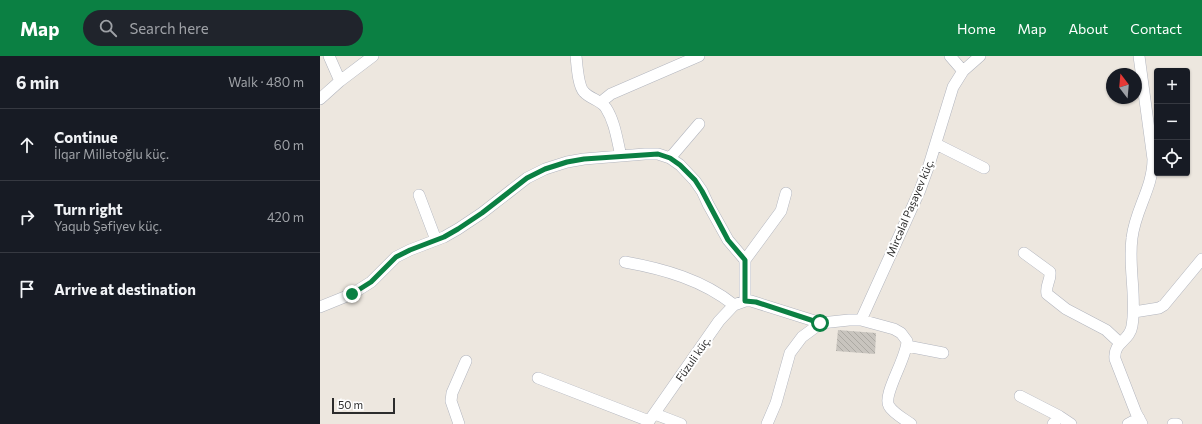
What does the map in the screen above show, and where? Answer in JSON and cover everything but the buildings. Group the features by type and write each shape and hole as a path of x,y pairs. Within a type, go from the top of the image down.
{"street":[{"path":"329,56 340,81"},
{"path":"320,99 340,81 373,56"},
{"path":"576,56 581,87 584,93 601,102 606,108 611,119 621,156"},
{"path":"601,102 611,94 699,56"},
{"path":"950,56 962,71"},
{"name":"Mircəlal Paşayev küç.","path":"861,320 920,190 936,144 951,92 962,71 980,56"},
{"path":"1139,56 1154,153"},
{"path":"670,158 699,124"},
{"path":"936,144 984,168"},
{"path":"320,307 352,294 371,282 396,257 458,229 482,213 527,178 545,169 567,162 584,159 658,154 670,158 680,165 695,180 728,240 745,260"},
{"path":"1128,424 1141,421 1114,354 1120,343 1129,335 1132,328 1134,312 1131,252 1132,237 1135,224 1150,183 1154,166"},
{"path":"739,303 745,260 781,210 786,193"},
{"path":"420,195 436,240"},
{"path":"1024,253 1050,272 1050,278 1046,288 1047,294 1066,309 1106,330 1120,343"},
{"path":"1134,312 1164,306 1202,259"},
{"path":"625,262 649,266 679,276 700,284 725,298 739,303 756,302 820,323 861,320 894,329 901,333 907,341 907,346 887,400 888,405 892,410 911,424"},
{"name":"Füzuli küç.","path":"650,420 719,321 739,303"},
{"path":"767,424 776,403 790,353 802,337 820,323"},
{"path":"907,346 943,353"},
{"path":"459,424 451,401 452,393 466,361"},
{"path":"538,378 650,420 681,424"},
{"path":"1020,396 1056,420 1071,424"}],"route":[{"path":"352,294 371,282 396,257 444,237 458,229 482,213 527,178 545,169 567,162 584,159 658,154 670,158 680,165 695,180 728,240 745,260 745,301 756,302 820,323"}]}
